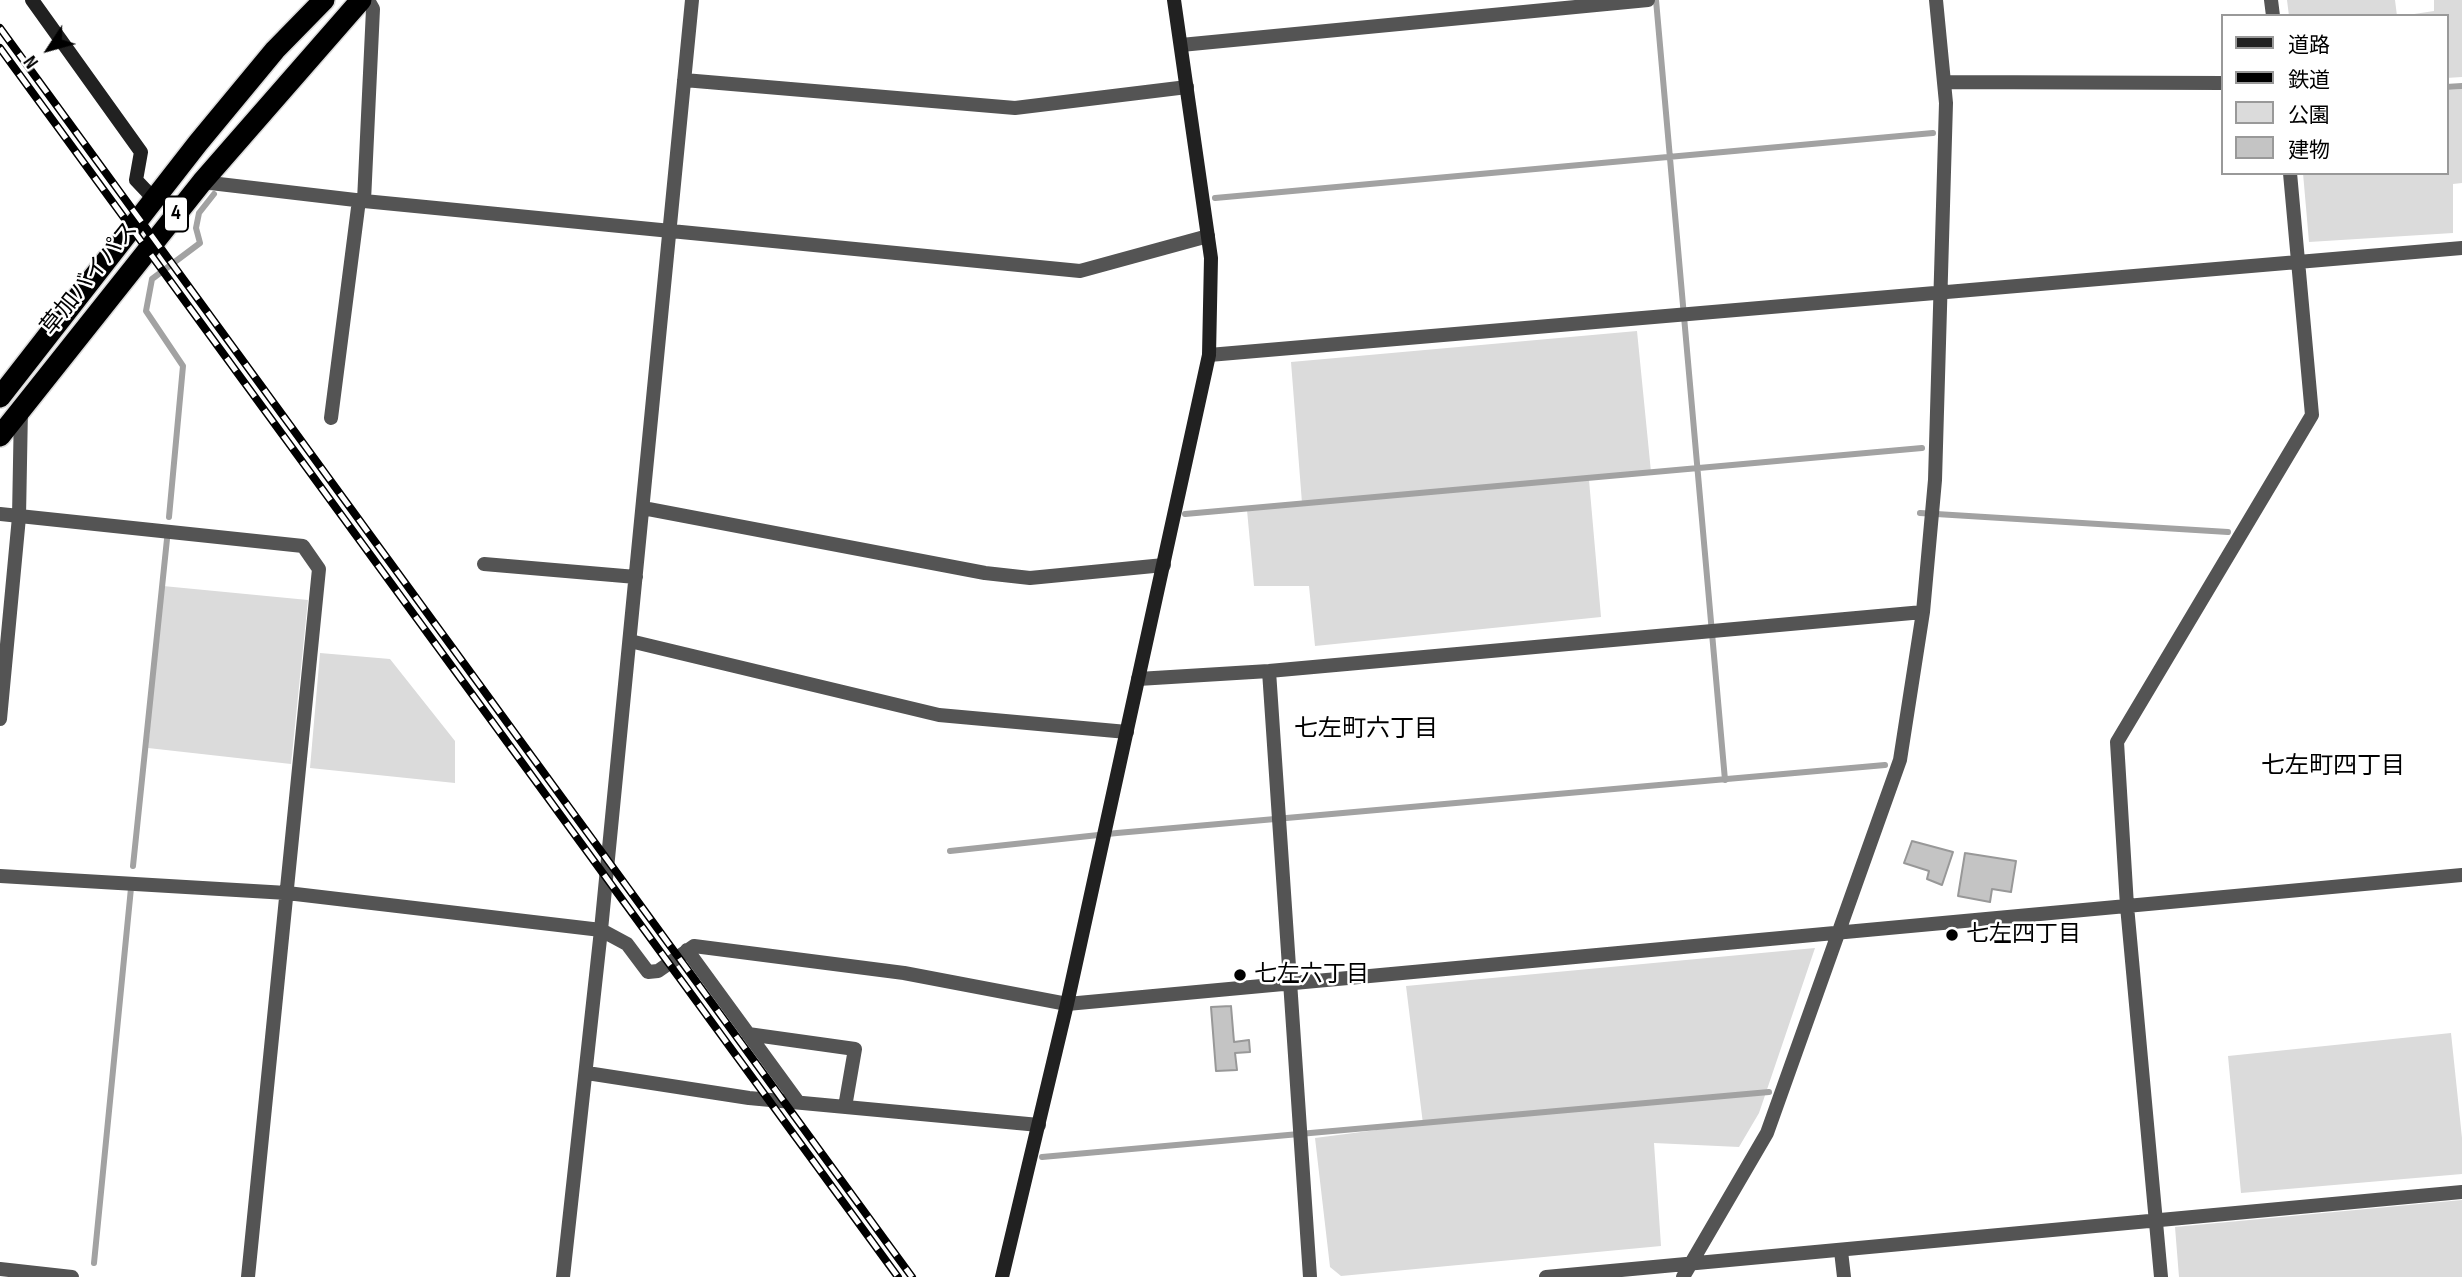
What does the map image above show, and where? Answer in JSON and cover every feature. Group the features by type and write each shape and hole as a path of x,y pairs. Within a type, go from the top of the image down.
{"highway":[{"name":"草加バイパス","path":"0,397 154,199 275,50 324,0"},
{"name":"草加バイパス","path":"0,436 202,182 361,0"}],"street":[{"path":"32,0 141,152 136,180 154,199"},
{"path":"331,418 362,201 373,9 368,0"},
{"path":"563,1277 587,1073 692,0"},
{"path":"1002,1277 1067,1004 1209,355 1211,258 1174,0"},
{"path":"1181,45 1648,0"},
{"path":"1687,1271 1767,1133 1900,760 1923,611 1935,480 1945,82 1936,0"},
{"path":"684,80 1015,108 1187,87"},
{"path":"1945,82 2220,83"},
{"path":"2161,1277 2127,906 2118,742 2312,415 2290,175"},
{"path":"202,182 362,201 1080,271 1208,236"},
{"path":"1209,355 1941,290 2462,248"},
{"path":"0,719 19,517 21,407"},
{"path":"643,508 985,573 1030,578 1164,565"},
{"path":"0,514 303,546 319,569 248,1277"},
{"path":"484,564 636,577"},
{"path":"1138,680 1269,671 1923,611"},
{"path":"630,641 939,715 1127,732"},
{"path":"1269,671 1288,983 1310,1277"},
{"path":"0,876 287,893 601,930 627,944 648,972 658,971 694,946 904,973 1067,1004 2462,875"},
{"path":"687,950 798,1102"},
{"path":"748,1034 855,1049 845,1107"},
{"path":"587,1073 748,1098 1039,1125"},
{"path":"1546,1277 1687,1271 1841,1251 2462,1192"},
{"path":"1841,1251 1844,1277"},
{"path":"0,1269 72,1277"}],"green space":[{"path":"2287,0 2395,0 2397,14 2289,14"},
{"path":"2434,0 2462,0 2462,77 2448,78 2448,14 2414,14 2434,11"},
{"path":"2462,89 2462,183 2453,184 2453,233 2309,242 2303,175 2448,175 2448,90"},
{"path":"1637,331 1651,472 1589,480 1601,617 1315,646 1309,586 1254,586 1247,510 1302,503 1291,362"},
{"path":"163,586 308,600 291,764 148,748"},
{"path":"320,653 390,659 455,741 455,783 310,768"},
{"path":"1815,948 1759,1113 1739,1147 1654,1143 1661,1246 1341,1276 1330,1267 1315,1138 1423,1124 1406,986"},
{"path":"2451,1033 2462,1138 2462,1174 2241,1193 2228,1056"},
{"path":"2462,1200 2462,1277 2179,1277 2175,1227"}],"building":[{"path":"1912,841 1953,852 1942,885 1927,879 1929,871 1904,863"},
{"path":"1965,853 2016,861 2011,892 1992,889 1990,902 1958,896"},
{"path":"1231,1006 1234,1042 1249,1040 1250,1052 1235,1053 1237,1070 1216,1071 1211,1007"}],"waterway":[{"path":"1656,0 1725,780"},
{"path":"2448,87 2462,86"},
{"path":"1215,198 1933,133"},
{"path":"169,517 183,366 146,311 152,279 200,243 196,228 199,213 214,194"},
{"path":"1185,514 1922,448"},
{"path":"1920,513 2228,532"},
{"path":"133,866 167,539"},
{"path":"950,851 1117,833 1885,765"},
{"path":"94,1263 131,888"},
{"path":"1042,1157 1769,1092"}],"railway":[{"path":"0,28 912,1277"},
{"path":"0,48 898,1277"}],"place":[{"name":"七左四丁目","path":"1952,935"},
{"name":"七左六丁目","path":"1240,975"}],"district":[{"name":"七左町六丁目","path":"1366,730"},
{"name":"七左町四丁目","path":"2333,767"}]}
